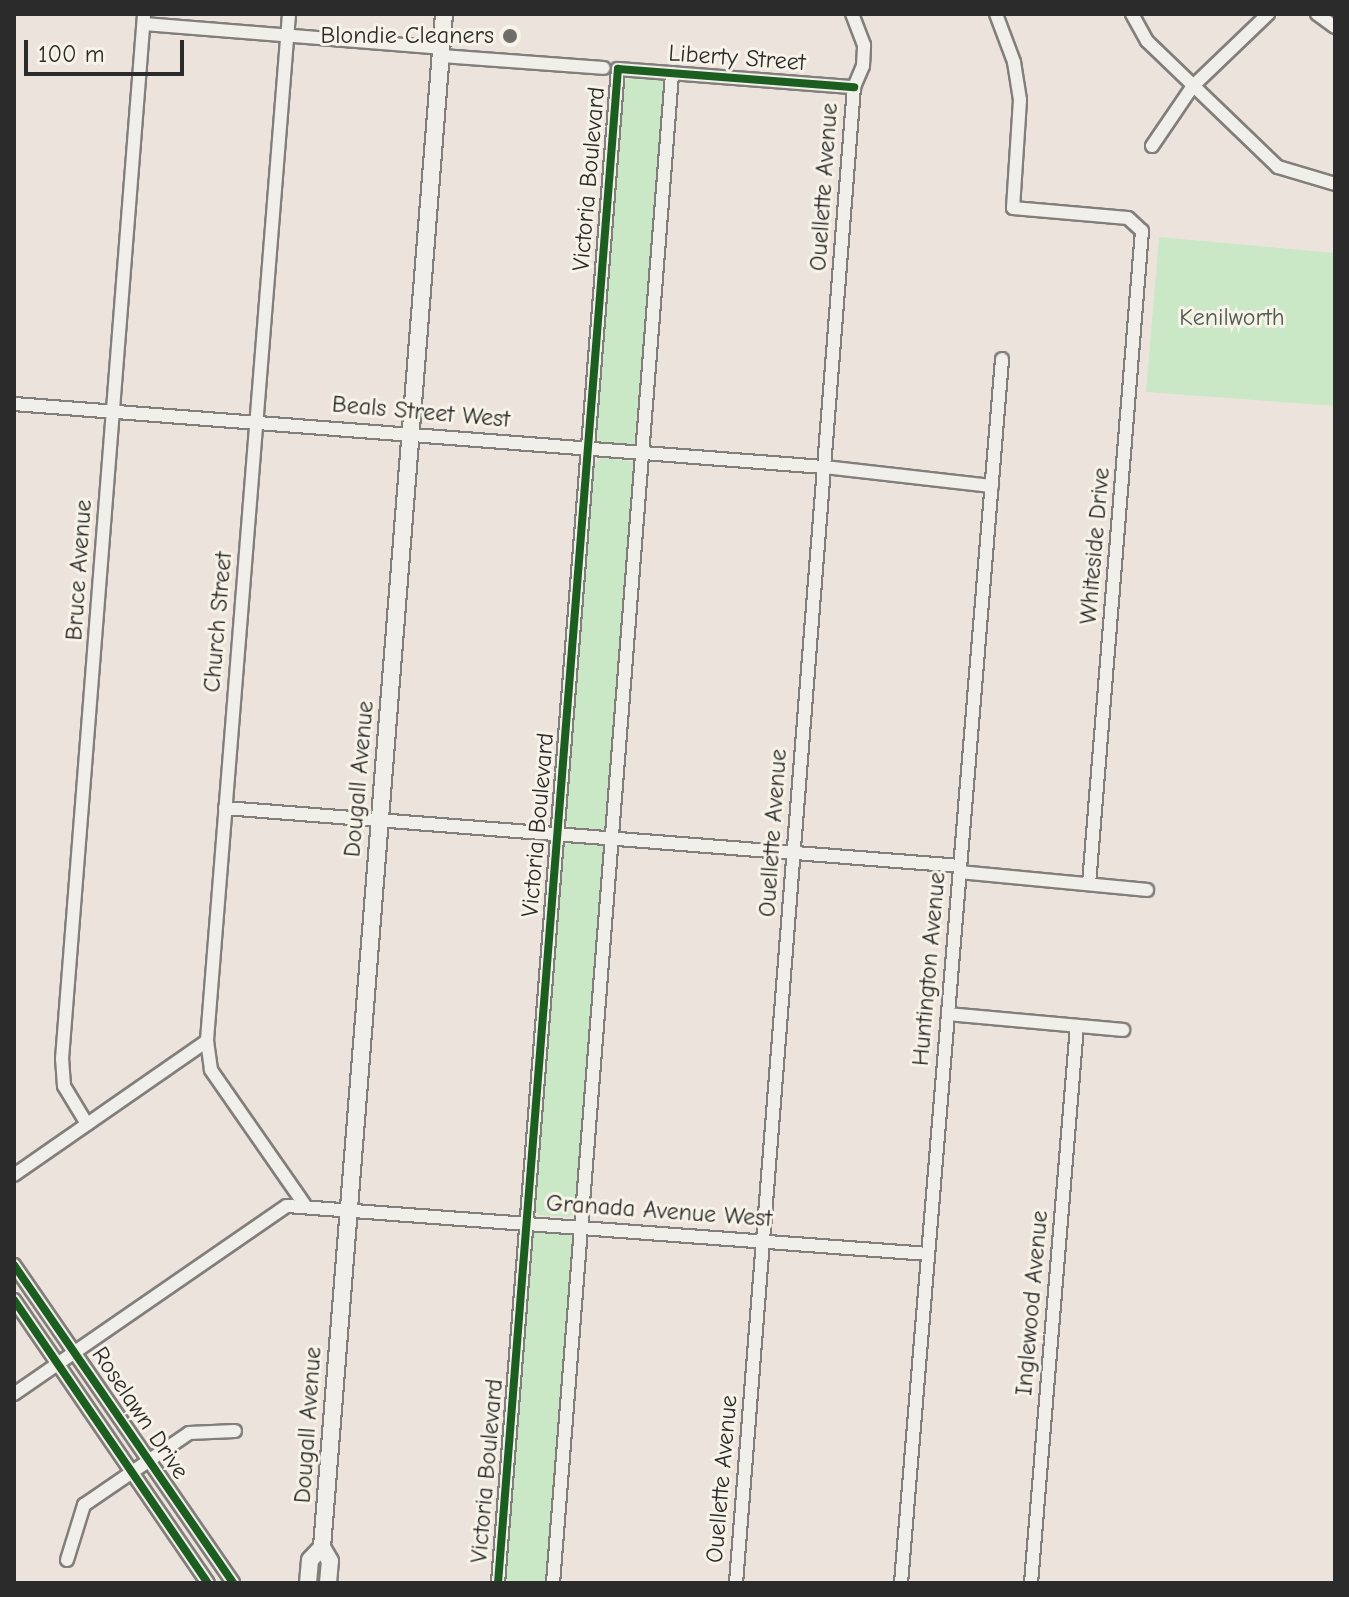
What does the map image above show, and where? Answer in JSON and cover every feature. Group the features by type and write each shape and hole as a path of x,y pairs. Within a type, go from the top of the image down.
{"main road":[{"name":"Dougall Avenue","path":"328,1583 330,1561 322,1547 444,14"},
{"name":"Dougall Avenue","path":"308,1583 310,1560 322,1547"}],"street":[{"name":"Church Street","path":"289,14 207,1041 211,1070 304,1204"},
{"name":"Ouellette Avenue","path":"736,1583 854,87 864,45 852,14"},
{"name":"Whiteside Drive","path":"996,14 1014,62 1020,100 1013,208 1128,218 1142,231 1089,884"},
{"path":"1132,14 1147,41 1278,167 1335,184"},
{"path":"1152,146 1193,86 1268,14"},
{"path":"1317,14 1335,27"},
{"name":"Liberty Street","path":"144,19 611,69 854,87"},
{"name":"Bruce Avenue","path":"87,1124 64,1086 62,1059 144,19"},
{"name":"Victoria Boulevard","path":"498,1583 588,448 611,69"},
{"path":"553,1583 672,73"},
{"name":"Huntington Avenue","path":"901,1583 1002,359"},
{"name":"Beals Street West","path":"14,404 824,467 992,486"},
{"path":"225,808 794,852 1147,890"},
{"path":"948,1014 1123,1030"},
{"name":"Inglewood Avenue","path":"1031,1583 1077,1026"},
{"path":"14,1175 207,1041"},
{"name":"Granada Avenue West","path":"14,1394 287,1206 304,1204 928,1254"},
{"name":"Roselawn Drive","path":"14,1265 233,1583"},
{"name":"Roselawn Drive","path":"14,1300 208,1583"},
{"path":"67,1560 84,1505 189,1433 235,1431"}],"green space":[{"path":"631,75 668,82 634,445 601,442 596,436 625,82"},
{"name":"Kenilworth","path":"1159,237 1335,253 1335,406 1146,392"},
{"path":"602,458 636,462 608,825 603,830 570,828 565,821 594,464"},
{"path":"571,841 600,842 607,850 577,1211 570,1217 539,1215 533,1208 564,846"},
{"path":"537,1230 568,1232 574,1239 546,1583 504,1583 531,1235"}],"cycle path":[{"path":"498,1583 618,69 854,87"},
{"path":"14,1265 233,1583"},
{"path":"14,1300 208,1583"}],"place":[{"name":"Blondie Cleaners","path":"510,36"}]}
